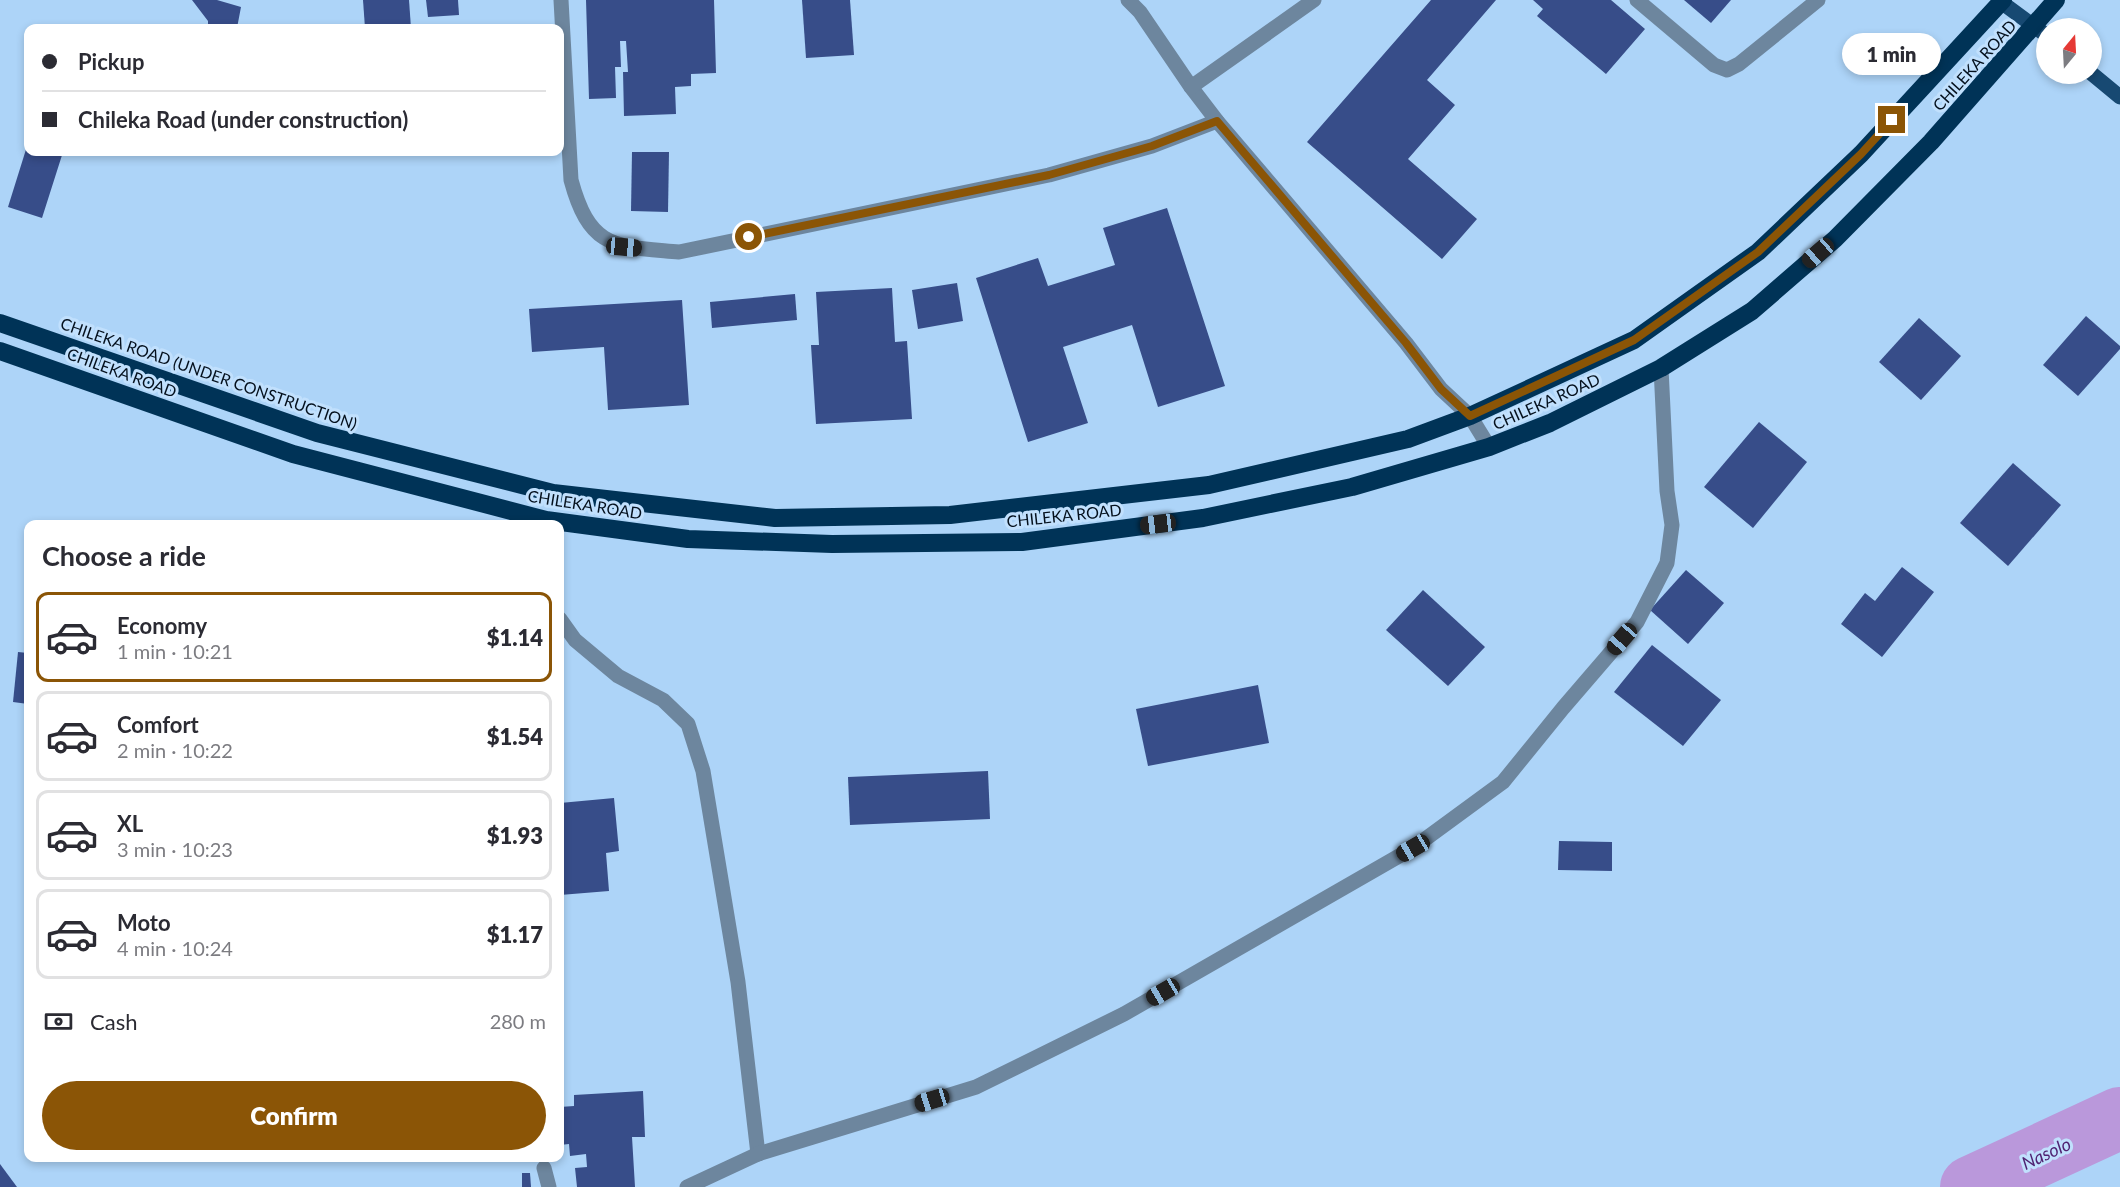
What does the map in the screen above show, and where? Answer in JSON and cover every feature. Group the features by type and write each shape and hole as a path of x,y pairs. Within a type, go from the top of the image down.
{"highway":[{"name":"CHILEKA ROAD","path":"2047,18 2056,0"},
{"name":"CHILEKA ROAD (UNDER CONSTRUCTION)","path":"0,323 316,433 553,493 775,518 950,515 1209,485 1408,439 1470,416 1634,340 1758,252 1861,154 2002,1"},
{"name":"CHILEKA ROAD","path":"564,524 688,539 832,544 1022,542 1203,518 1352,487 1490,447 1550,423 1661,368 1752,311 1835,239 2036,35"},
{"name":"CHILEKA ROAD","path":"0,351 293,454 540,520"}],"main road":[{"path":"2002,1 2036,26"},
{"path":"2102,82 2120,98"}],"street":[{"path":"561,0 562,24"},
{"path":"1128,0 1143,6 1191,87 1217,121 1406,343 1441,389 1470,416 1490,447"},
{"path":"1191,87 1314,0"},
{"path":"1637,0 1714,65 1726,69 1739,64 1818,0"},
{"path":"564,54 571,180 579,209 596,234 624,247 679,252 1049,175 1152,146 1217,121"},
{"path":"687,1187 758,1154 975,1087 1124,1014 1413,848 1503,782 1637,622 1667,563 1671,525 1667,491 1661,368"},
{"path":"564,625 575,640 618,676 663,700 688,724 703,771 738,982 758,1154"},
{"path":"543,1167 549,1187"}],"building":[{"path":"192,0 217,0 241,7 238,24 208,24"},
{"path":"363,0 409,0 411,24 365,24"},
{"path":"426,0 458,0 459,15 428,17"},
{"path":"586,0 714,0 716,73 691,74 691,86 675,87 676,114 624,116 623,72 628,72 626,41 620,41 621,67 615,67 616,98 589,99"},
{"path":"802,0 850,0 854,55 806,58"},
{"path":"1431,0 1496,0 1427,80 1455,105 1408,159 1477,219 1442,259 1307,142"},
{"path":"1533,0 1611,0 1645,29 1606,74 1537,16 1543,9"},
{"path":"1684,0 1731,0 1711,23"},
{"path":"632,152 669,152 668,212 631,211"},
{"path":"24,156 62,156 42,218 8,207"},
{"path":"1167,208 1225,386 1158,407 1132,325 1063,347 1088,423 1028,442 976,278 1038,258 1048,286 1115,265 1103,228"},
{"path":"957,283 963,321 918,329 912,290"},
{"path":"892,288 895,342 907,341 912,419 816,424 811,345 819,345 816,292"},
{"path":"795,294 797,320 712,328 710,302"},
{"path":"682,300 689,405 608,410 604,347 532,352 529,309"},
{"path":"2086,316 2120,346 2120,349 2078,396 2043,365"},
{"path":"1919,318 1961,356 1921,400 1879,362"},
{"path":"1759,422 1807,462 1753,528 1704,487"},
{"path":"2013,463 2061,505 2008,566 1960,523"},
{"path":"1902,567 1934,592 1882,657 1841,624 1865,593 1875,601"},
{"path":"1686,570 1724,603 1688,644 1650,610"},
{"path":"1423,590 1485,647 1448,686 1386,630"},
{"path":"1652,645 1721,700 1683,746 1614,692"},
{"path":"18,652 24,653 24,703 13,702"},
{"path":"1258,685 1269,743 1148,766 1136,709"},
{"path":"988,771 990,819 850,825 848,777"},
{"path":"614,798 619,851 606,853 609,891 564,895 564,803"},
{"path":"1559,841 1612,842 1612,871 1558,870"},
{"path":"643,1091 645,1137 632,1137 635,1187 577,1187 575,1168 587,1167 586,1154 570,1156 569,1144 564,1145 564,1107 574,1106 574,1095"},
{"path":"0,1164 17,1187 0,1187"},
{"path":"522,1173 530,1173 531,1187 522,1187"}],"waterway":[{"name":"Nasolo","path":"1971,1187 2120,1118"}],"route":[{"path":"749,237 1049,175 1152,146 1217,121 1335,257 1441,389 1470,416 1634,340 1758,252 1861,154 1892,120"}]}
